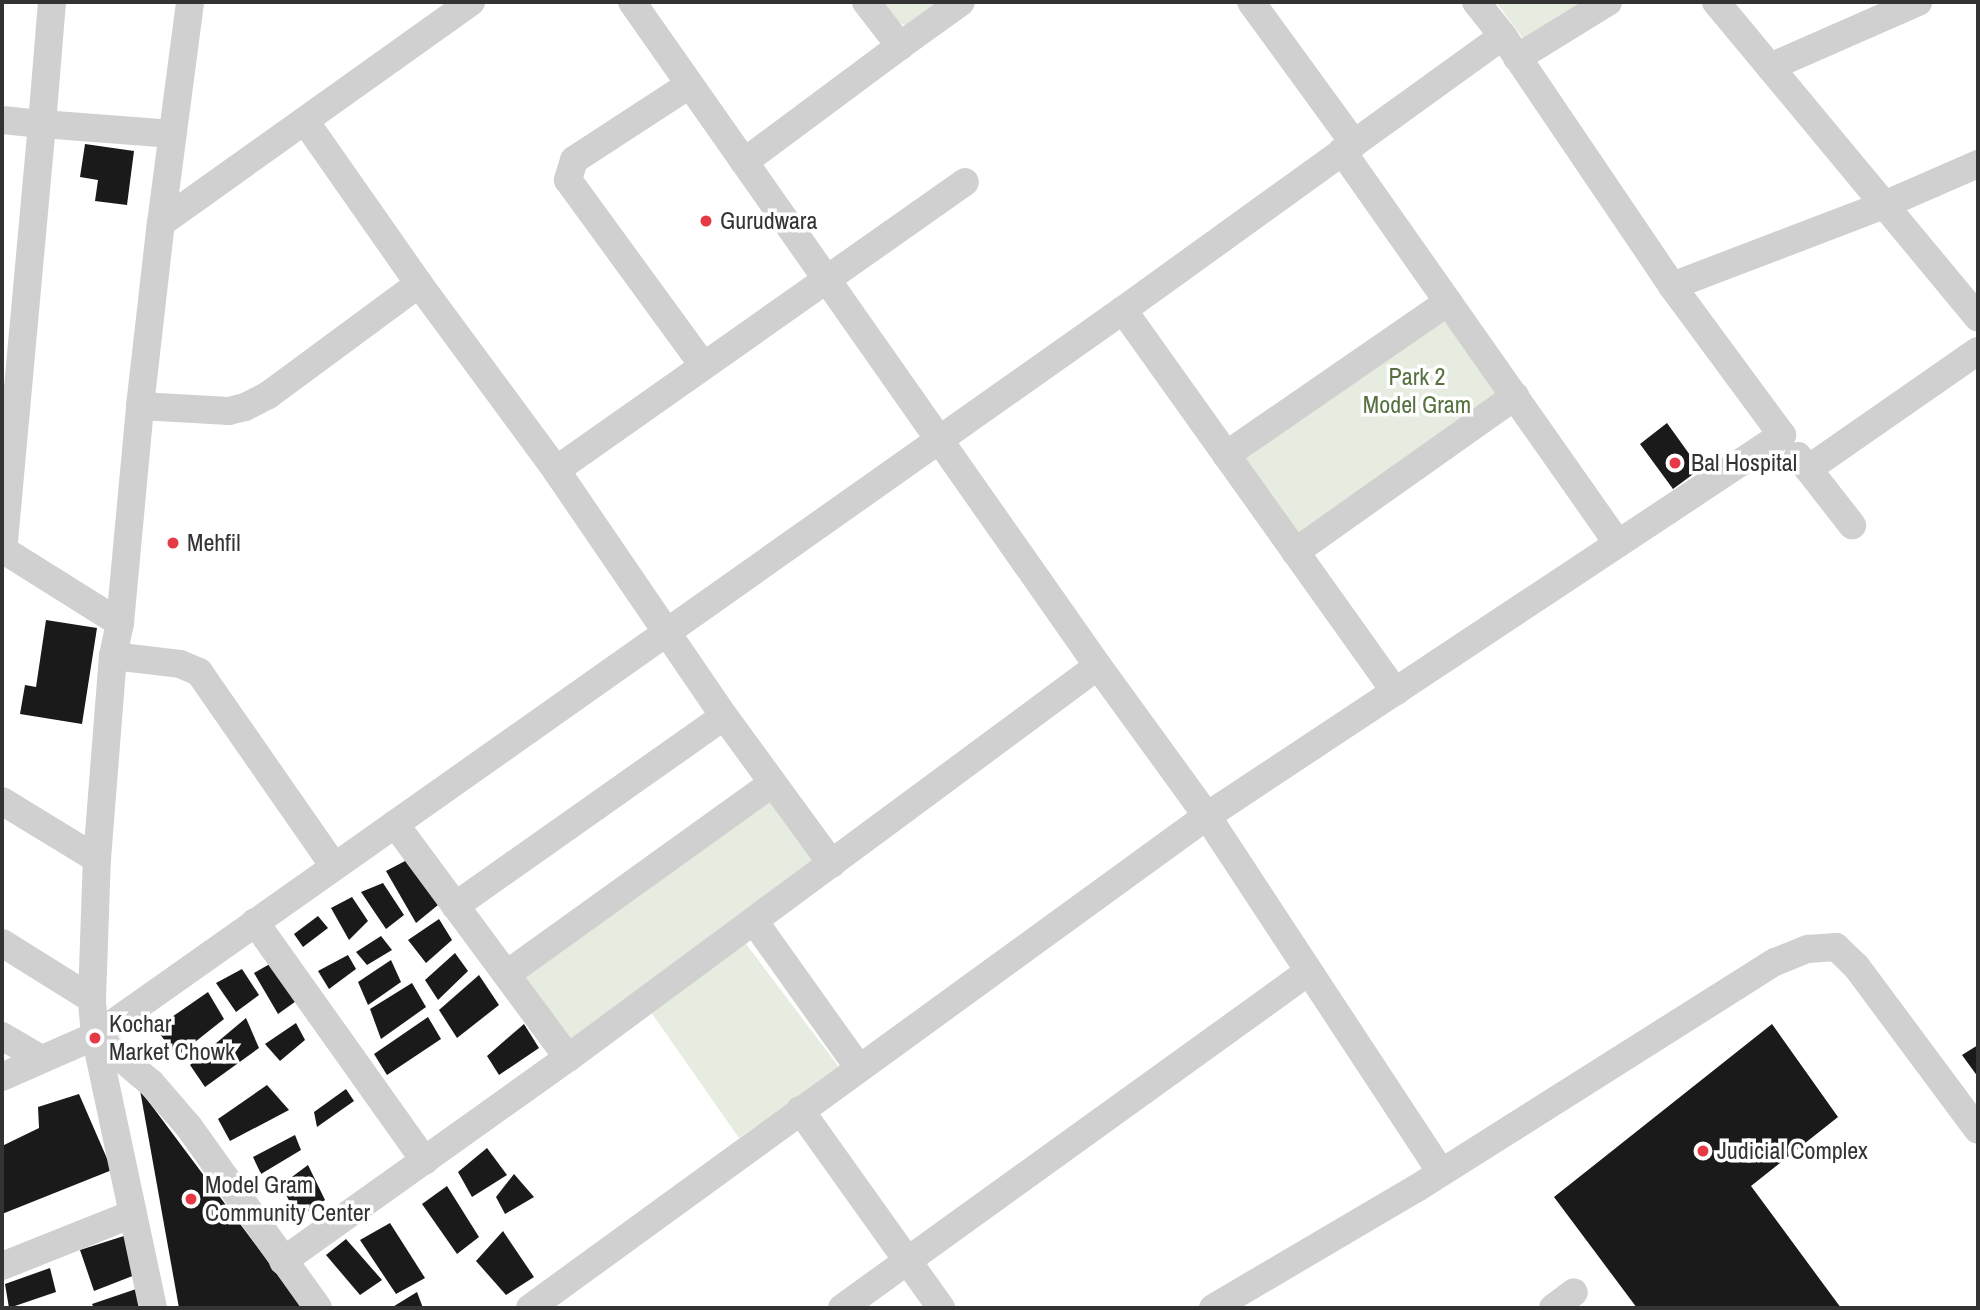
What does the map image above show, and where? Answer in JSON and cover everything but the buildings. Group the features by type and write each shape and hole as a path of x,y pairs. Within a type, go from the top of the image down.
{"street":[{"path":"52,2 3,550 120,623"},
{"path":"153,1308 95,1036 92,999 97,859 113,656 120,623 140,406 190,2"},
{"path":"161,223 471,2"},
{"path":"632,2 1098,666 1207,816 1441,1172"},
{"path":"866,2 901,46"},
{"path":"744,162 961,2"},
{"path":"1251,2 1448,302 1619,543"},
{"path":"1476,2 1510,47 1672,286 1852,525"},
{"path":"2,1077 95,1036 665,631 941,440 1348,147 1510,47 1608,2"},
{"path":"1716,2 1978,318"},
{"path":"1770,68 1918,2"},
{"path":"689,85 574,159 568,180 703,365"},
{"path":"2,120 173,134"},
{"path":"305,121 419,284 556,470 724,716 832,864"},
{"path":"1672,286 1884,205 1978,164"},
{"path":"556,470 965,182"},
{"path":"140,406 229,411 246,407 267,396 419,284"},
{"path":"1226,455 1448,302"},
{"path":"1123,310 1395,692"},
{"path":"1808,469 1978,351"},
{"path":"1295,552 1515,396"},
{"path":"530,1308 1207,816 1782,435"},
{"path":"113,656 180,664 198,672 334,866"},
{"path":"283,1261 568,1058 1098,666"},
{"path":"455,906 724,716"},
{"path":"507,974 773,783"},
{"path":"2,801 97,859"},
{"path":"395,824 568,1058"},
{"path":"754,921 859,1068"},
{"path":"255,922 425,1161"},
{"path":"2,943 92,999"},
{"path":"1213,1308 1441,1172 1775,962 1808,949 1836,947 1856,966 1978,1130"},
{"path":"842,1308 1308,972"},
{"path":"2,1036 41,1059"},
{"path":"95,1036 125,1059 171,1105 318,1308"},
{"path":"800,1110 942,1308"},
{"path":"2,1266 133,1214"}],"green space":[{"path":"882,2 945,2 909,28 898,22"},
{"path":"1496,2 1611,2 1530,48"},
{"name":"Park 2 Model Gram","path":"1438,312 1500,396 1301,538 1243,454"},
{"path":"768,789 823,865 570,1050 519,978"},
{"path":"743,940 839,1067 739,1138 651,1012"}],"place":[{"name":"Gurudwara","path":"706,221"},
{"name":"Bal Hospital","path":"1675,463"},
{"name":"Mehfil","path":"173,543"},
{"name":"Kochar Market Chowk","path":"95,1038"},
{"name":"Judicial Complex","path":"1703,1151"},
{"name":"Model Gram Community Center","path":"191,1199"}]}
